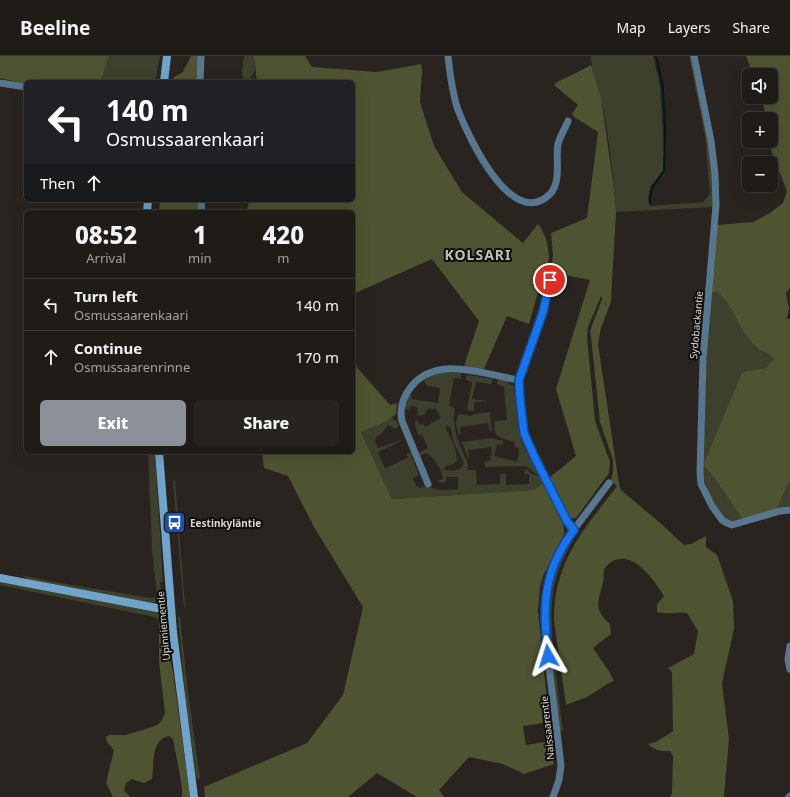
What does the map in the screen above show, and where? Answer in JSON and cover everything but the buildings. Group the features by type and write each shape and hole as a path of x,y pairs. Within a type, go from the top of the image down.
{"main road":[{"path":"164,80 167,56"},
{"name":"Upinniementie","path":"159,454 171,610 180,696 194,797"},
{"path":"0,578 142,606 171,610"}],"street":[{"path":"200,80 201,56"},
{"path":"448,56 452,88 466,129 483,161 500,183 518,200 529,203 542,199 548,196 554,188 557,176 558,142 568,121"},
{"name":"Sydobackantie","path":"694,56 711,141 715,174 716,205 703,359 701,484 719,517 728,524 732,525 780,511 790,510"},
{"path":"0,83 24,87"},
{"path":"550,280 543,312 519,380 520,399 524,433 564,515 574,530"},
{"path":"428,484 402,421 400,412 402,402 407,391 413,384 419,378 430,372 454,368 519,380"},
{"name":"Naissaarentie","path":"554,797 561,766 546,642 544,609 548,584 552,570 563,546 609,483"},
{"path":"790,646 788,659 790,669"}],"green space":[{"path":"0,56 109,56 101,80 24,80 24,84 0,78"},
{"path":"109,56 160,56 155,80 101,80"},
{"path":"191,56 199,56 198,80 174,80 174,77 183,72"},
{"path":"244,56 254,56 255,71 251,76 250,80 243,80 242,70"},
{"path":"254,56 305,56 312,67 377,72 421,64 420,102 434,146 462,192 523,243 538,224 547,241 549,259 548,272 544,271 529,324 507,316 484,369 464,366 479,321 432,259 355,293 355,210 247,210 249,202 355,202 355,80 257,80"},
{"path":"591,56 653,56 660,86 664,154 663,171 650,187 648,200 650,206 703,202 710,194 705,136 689,56 693,56 713,162 714,207 616,212 606,126 601,98 592,67"},
{"path":"746,56 790,56 790,288 786,293 789,308 787,319 790,319 790,482 777,509 743,520 713,476 703,465 742,372 766,368 774,359 767,353 758,349 747,337 726,301 717,292 710,293 717,225 753,222 770,213 783,203 787,191 778,168 778,156 773,156 771,148 778,148 778,112 765,112 763,104 778,104 778,68 750,68"},
{"path":"591,65 601,97 616,212 611,302 601,328 598,344 619,484 621,490 684,545 691,544 706,536 706,547 717,555 733,601 734,629 722,683 729,739 724,797 670,797 672,793 673,756 670,751 658,750 648,744 656,742 673,731 672,672 668,668 694,654 698,631 687,613 657,612 657,604 664,596 644,569 630,560 615,560 606,567 604,570 598,605 601,614 610,624 611,634 593,648 614,681 587,697 566,705 554,621 555,600 559,581 565,564 582,532 617,486 611,481 613,460 600,422 590,331 602,299 601,296 588,327 587,337 595,421 610,462 609,473 576,518 571,518 567,515 549,478 576,456 556,389 590,280 551,272 553,254 551,233 587,218 598,132 574,117 572,114 578,105 554,85 557,82"},
{"path":"160,202 198,202 200,210 159,210"},
{"path":"717,292 726,301 747,337 758,349 775,359 766,368 742,372 703,465 706,354 710,293"},
{"path":"355,365 390,405 397,403 396,414 386,422 361,432 392,499 534,490 543,483 564,529 564,534 544,574 540,587 538,611 549,722 523,726 526,745 551,741 554,764 524,774 503,764 469,757 439,790 444,797 417,797 377,773 348,797 205,797 204,787 307,743 343,695 363,607 314,527 288,476 264,468 262,454 355,454"},
{"path":"439,372 461,373 461,379 454,378 449,406 455,408 454,423 457,437 469,466 467,467 468,470 476,470 477,485 500,484 500,474 506,474 506,485 529,484 529,474 525,474 524,469 539,476 543,483 534,490 392,499 361,432 386,422 391,418 399,425 396,429 388,425 374,440 378,448 401,440 378,452 385,468 408,458 407,454 410,452 419,475 413,478 416,485 420,488 426,486 440,490 458,489 458,477 446,477 446,482 444,483 436,481 443,479 437,464 427,453 419,456 418,453 428,448 422,435 419,436 415,426 416,418 420,425 423,423 425,427 441,418 435,408 425,411 426,413 421,416 417,415 417,407 410,406 409,410 404,408 410,394 412,396 411,399 438,403 440,388 427,386 424,381 425,379","holes":["447,425 451,429 453,441 464,463 460,468 453,471 444,469 446,466 452,465 457,461 455,448 446,429"]},
{"path":"469,375 493,379 491,385 476,382 472,399 488,401 474,402 474,411 467,410 472,382 466,380 466,376"},
{"path":"498,379 507,381 514,387 519,431 522,443 538,474 524,466 485,467 484,462 491,460 491,447 468,450 469,459 468,458 462,442 491,438 503,441 502,445 497,444 494,456 517,462 519,449 514,446 515,442 501,438 495,432 494,416 495,421 507,420 504,387 496,384"},
{"path":"490,412 492,431 490,431 488,423 460,427 459,436 456,424 458,414 472,416 473,414"},
{"path":"148,454 155,454 163,582 160,582 162,598 158,602 149,603 30,580 20,575 151,598 157,597 152,549"},
{"path":"703,465 713,476 743,520 735,522 728,520 717,509 712,502 706,486"},
{"path":"175,480 185,605 184,609 173,482"},
{"path":"790,482 790,506 777,509 788,483"},
{"path":"568,544 570,546 557,575 551,618 563,731 559,731 547,614 550,588 557,564"},
{"path":"0,581 155,611 164,617 166,622 154,617 0,585"},
{"path":"180,616 188,693 200,777 199,780 196,777 185,693 178,618"},
{"path":"159,619 166,622 169,655 173,672 190,797 182,797 182,787 173,739 169,736 163,738 156,747 154,753 152,779 144,783 132,779 126,783 124,790 130,797 113,797 106,783 114,750 107,742 106,737 109,735 126,735 155,726 163,719 165,713 159,662"}],"waterway":[{"path":"650,203 650,196 653,186 664,171 665,129 663,88 656,56"}],"place":[{"name":"Eestinkyläntie","path":"175,523"}],"district":[{"name":"KOLSARI","path":"478,254"}],"route":[{"path":"548,656 544,609 548,584 552,570 563,546 574,530 567,521 524,433 519,380 543,312 550,280"}]}
